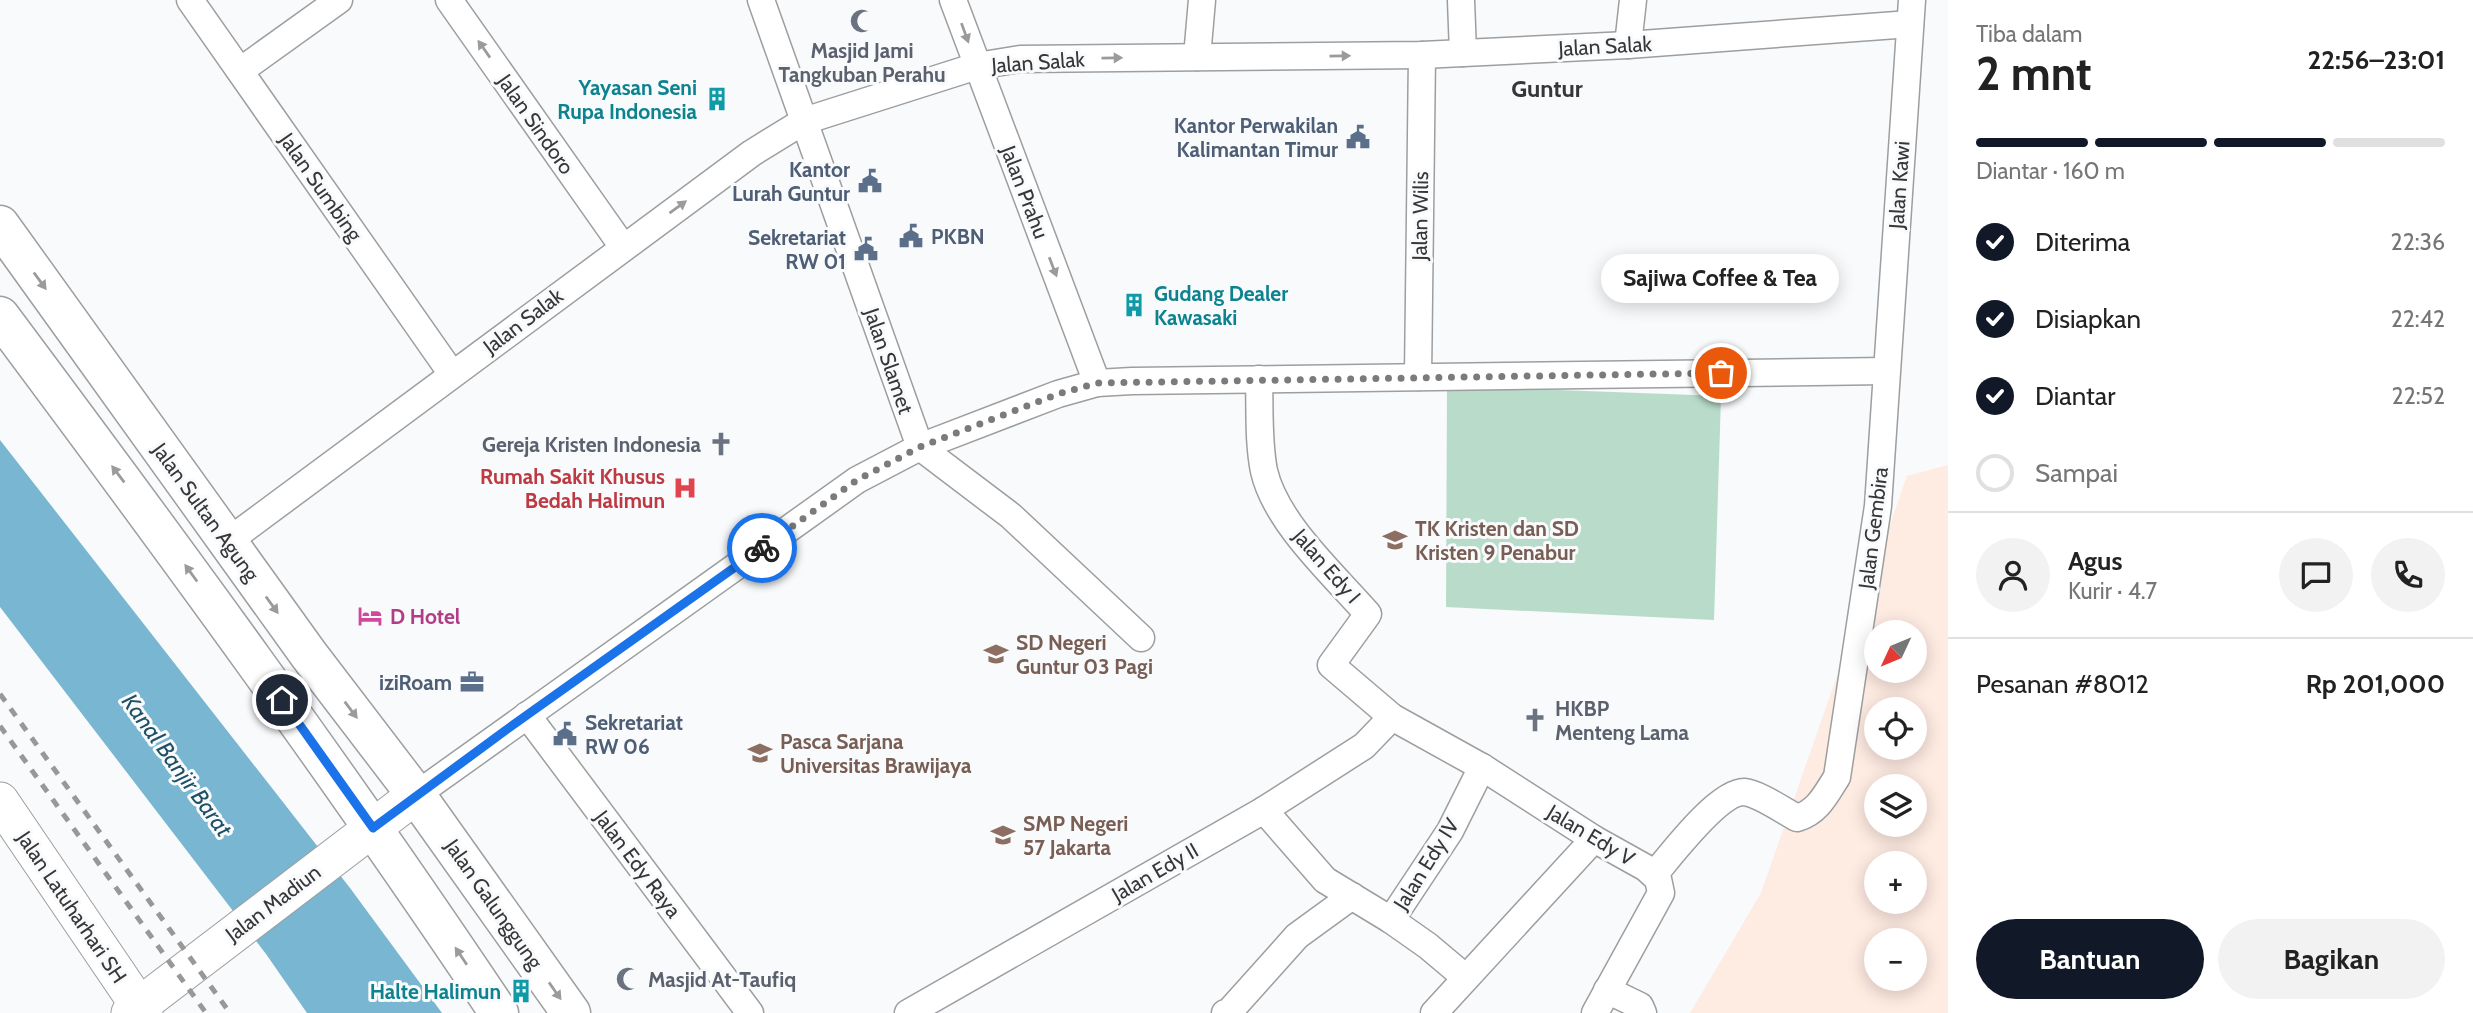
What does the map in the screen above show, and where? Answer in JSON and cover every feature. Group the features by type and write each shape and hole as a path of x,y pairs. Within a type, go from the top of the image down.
{"main road":[{"name":"Jalan Sultan Agung","path":"0,225 309,655 416,795"},
{"path":"0,316 147,513 366,833 499,1013"},
{"path":"147,513 186,486"},
{"name":"Jalan Galunggung","path":"416,795 571,1013"}],"street":[{"name":"Jalan Sumbing","path":"190,0 452,374"},
{"path":"240,71 339,0"},
{"name":"Jalan Sindoro","path":"449,0 623,247"},
{"name":"Jalan Slamet","path":"761,0 920,447"},
{"name":"Jalan Prahu","path":"953,0 1097,383"},
{"path":"1197,57 1202,0"},
{"path":"1461,0 1463,53"},
{"path":"1628,45 1633,0"},
{"name":"Jalan Salak","path":"227,542 752,153 804,121 977,66 1020,59 1422,55 1628,45 1911,12"},
{"name":"Jalan Kawi","path":"1886,371 1911,12"},
{"name":"Jalan Wilis","path":"1418,377 1422,55"},
{"path":"416,795 857,480 920,447 1058,394 1097,383 1886,371"},
{"name":"Jalan Gembira","path":"1654,875 1714,806 1734,795 1742,792 1752,794 1797,818 1815,810 1837,777 1878,506 1886,371"},
{"name":"Jalan Edy I","path":"1259,379 1261,452 1265,473 1275,499 1297,534 1368,614 1331,665 1392,717"},
{"path":"920,447 1011,516 1141,638"},
{"name":"Jalan Edy Raya","path":"527,715 750,1013"},
{"name":"Jalan Edy V","path":"1392,717 1482,767 1594,839 1646,868 1658,879 1661,893 1601,1002"},
{"name":"Jalan Edy II","path":"908,1013 1264,810 1364,746 1392,717"},
{"name":"Jalan Edy IV","path":"1264,810 1325,880 1391,920 1450,831 1482,767"},
{"name":"Jalan Madiun","path":"138,1011 224,940 416,795"},
{"name":"Jalan Latuharhari SH","path":"0,801 138,1011"},
{"path":"1434,1013 1594,839"},
{"path":"1228,1013 1297,936 1352,896"},
{"path":"1391,920 1466,978"},
{"path":"1601,1002 1640,1006 1643,1013"}],"shaded area":[{"path":"1948,465 1948,1013 1690,1013 1761,893 1907,476"}],"green space":[{"path":"1447,386 1721,396 1714,620 1446,607"}],"water":[{"name":"Kanal Banjir Barat","path":"0,440 350,888 442,1013 307,1013 266,954 0,607"}],"railway":[{"path":"0,694 230,1013"},
{"path":"0,726 206,1013"}],"way so far":[{"path":"762,548 857,480 920,447 1058,394 1097,383 1721,373"}],"place":[{"name":"Masjid Jami Tangkuban Perahu","path":"862,21"},
{"name":"Yayasan Seni Rupa Indonesia","path":"717,99"},
{"name":"Kantor Perwakilan Kalimantan Timur","path":"1358,137"},
{"name":"Kantor Lurah Guntur","path":"870,181"},
{"name":"PKBN","path":"911,236"},
{"name":"Sekretariat RW 01","path":"866,249"},
{"name":"Gudang Dealer Kawasaki","path":"1134,305"},
{"name":"Sajiwa Coffee & Tea","path":"1721,373"},
{"name":"Gereja Kristen Indonesia","path":"721,444"},
{"name":"Rumah Sakit Khusus Bedah Halimun","path":"685,488"},
{"name":"TK Kristen dan SD Kristen 9 Penabur","path":"1395,540"},
{"name":"D Hotel","path":"370,616"},
{"name":"SD Negeri Guntur 03 Pagi","path":"996,654"},
{"name":"iziRoam","path":"472,682"},
{"name":"HKBP Menteng Lama","path":"1535,720"},
{"name":"Sekretariat RW 06","path":"565,734"},
{"name":"Pasca Sarjana Universitas Brawijaya","path":"760,753"},
{"name":"SMP Negeri 57 Jakarta","path":"1003,835"},
{"name":"Masjid At-Taufiq","path":"628,979"},
{"name":"Halte Halimun","path":"521,991"}],"district":[{"name":"Guntur","path":"1547,88"}],"route":[{"path":"282,700 373,828 762,548"}]}
